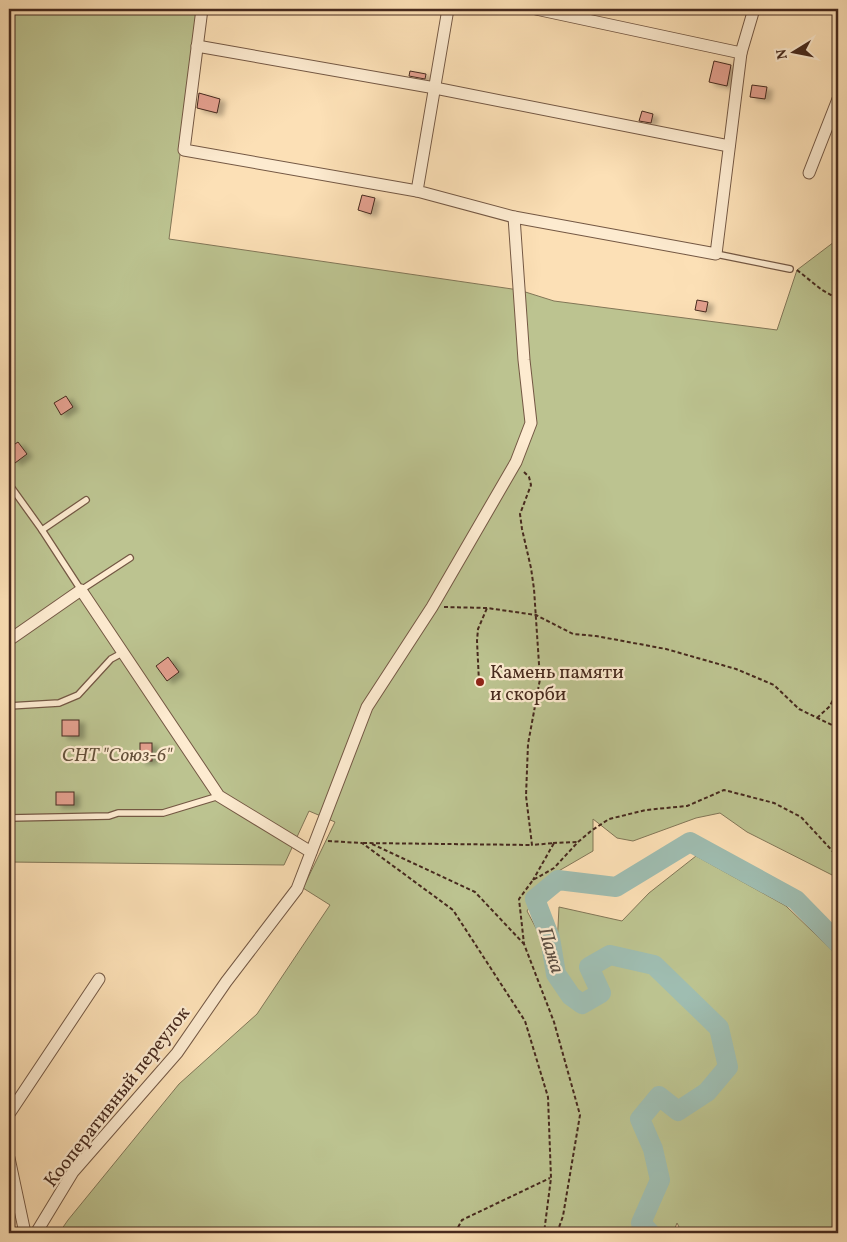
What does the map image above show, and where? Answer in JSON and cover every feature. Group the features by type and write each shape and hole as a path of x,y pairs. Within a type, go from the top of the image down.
{"street":[{"path":"202,9 184,150 417,192 514,217 716,254 741,53 754,9"},
{"path":"417,192 448,9"},
{"path":"536,9 741,53"},
{"path":"197,46 434,88 729,146"},
{"path":"809,173 838,99"},
{"name":"Кооперативный переулок","path":"36,1233 73,1172 177,1053 226,982 297,889 367,708 432,607 516,462 531,423 523,351 514,217"},
{"path":"9,638 12,638 81,590 219,796 311,852"},
{"path":"9,1114 99,979"},
{"path":"9,1158 25,1233"}],"lane":[{"path":"716,254 794,270"},
{"path":"9,484 81,590 130,558"},
{"path":"42,530 86,500"},
{"path":"9,706 59,703 78,695 111,659 124,652"},
{"path":"9,818 163,813 219,796"}],"path":[{"path":"794,270 838,299"},
{"path":"516,462 529,477 531,485 520,514 531,568 540,679 528,744 526,796 532,845"},
{"path":"432,607 487,608 536,615 573,634 596,636 666,650 736,669 774,685 799,709 838,728"},
{"path":"479,682 478,629 487,608"},
{"path":"817,718 830,706 838,689"},
{"path":"532,880 554,868 578,842 608,820 646,810 687,806 724,790 774,803 801,817 838,858"},
{"path":"316,840 362,843 532,845 578,842"},
{"path":"362,843 453,910 525,1021 548,1097 551,1178 544,1233"},
{"path":"370,843 475,892 524,944"},
{"path":"554,843 519,899 524,944 554,1022 580,1115 563,1216 557,1233"},
{"path":"455,1233 462,1220 551,1178"}],"green space":[{"name":"СНТ \"Союз-6\"","path":"9,9 199,9 169,239 519,290 554,301 777,330 797,270 838,239 838,878 747,832 720,813 696,818 633,841 617,838 593,819 593,851 550,876 527,911 556,966 559,907 622,921 649,893 696,856 786,906 838,956 838,1233 682,1233 677,1223 673,1233 59,1233 179,1084 257,1014 330,905 303,888 335,822 309,811 284,865 9,862"}],"building":[{"path":"714,61 731,65 727,86 709,82"},
{"path":"410,71 426,74 425,79 409,76"},
{"path":"752,85 767,87 765,99 750,97"},
{"path":"199,93 220,99 217,113 197,108"},
{"path":"642,111 653,114 651,123 639,121"},
{"path":"362,195 375,198 371,214 358,210"},
{"path":"697,300 708,302 706,312 695,310"},
{"path":"66,396 73,407 61,415 54,403"},
{"path":"18,442 27,454 15,463 9,454 9,448"},
{"path":"168,657 179,672 167,681 156,666"},
{"path":"62,720 79,720 79,736 62,736"},
{"path":"140,743 152,743 152,761 140,761"},
{"path":"56,792 74,792 74,805 56,805"}],"waterway":[{"name":"Пажа","path":"650,1233 641,1223 660,1180 653,1149 640,1119 659,1096 678,1111 707,1092 728,1067 719,1028 654,965 610,955 589,967 601,993 582,1004 571,996 556,974 550,938 535,899 558,880 616,887 690,842 796,900 838,943"}],"place":[{"name":"Камень памяти и скорби","path":"480,682"}]}
